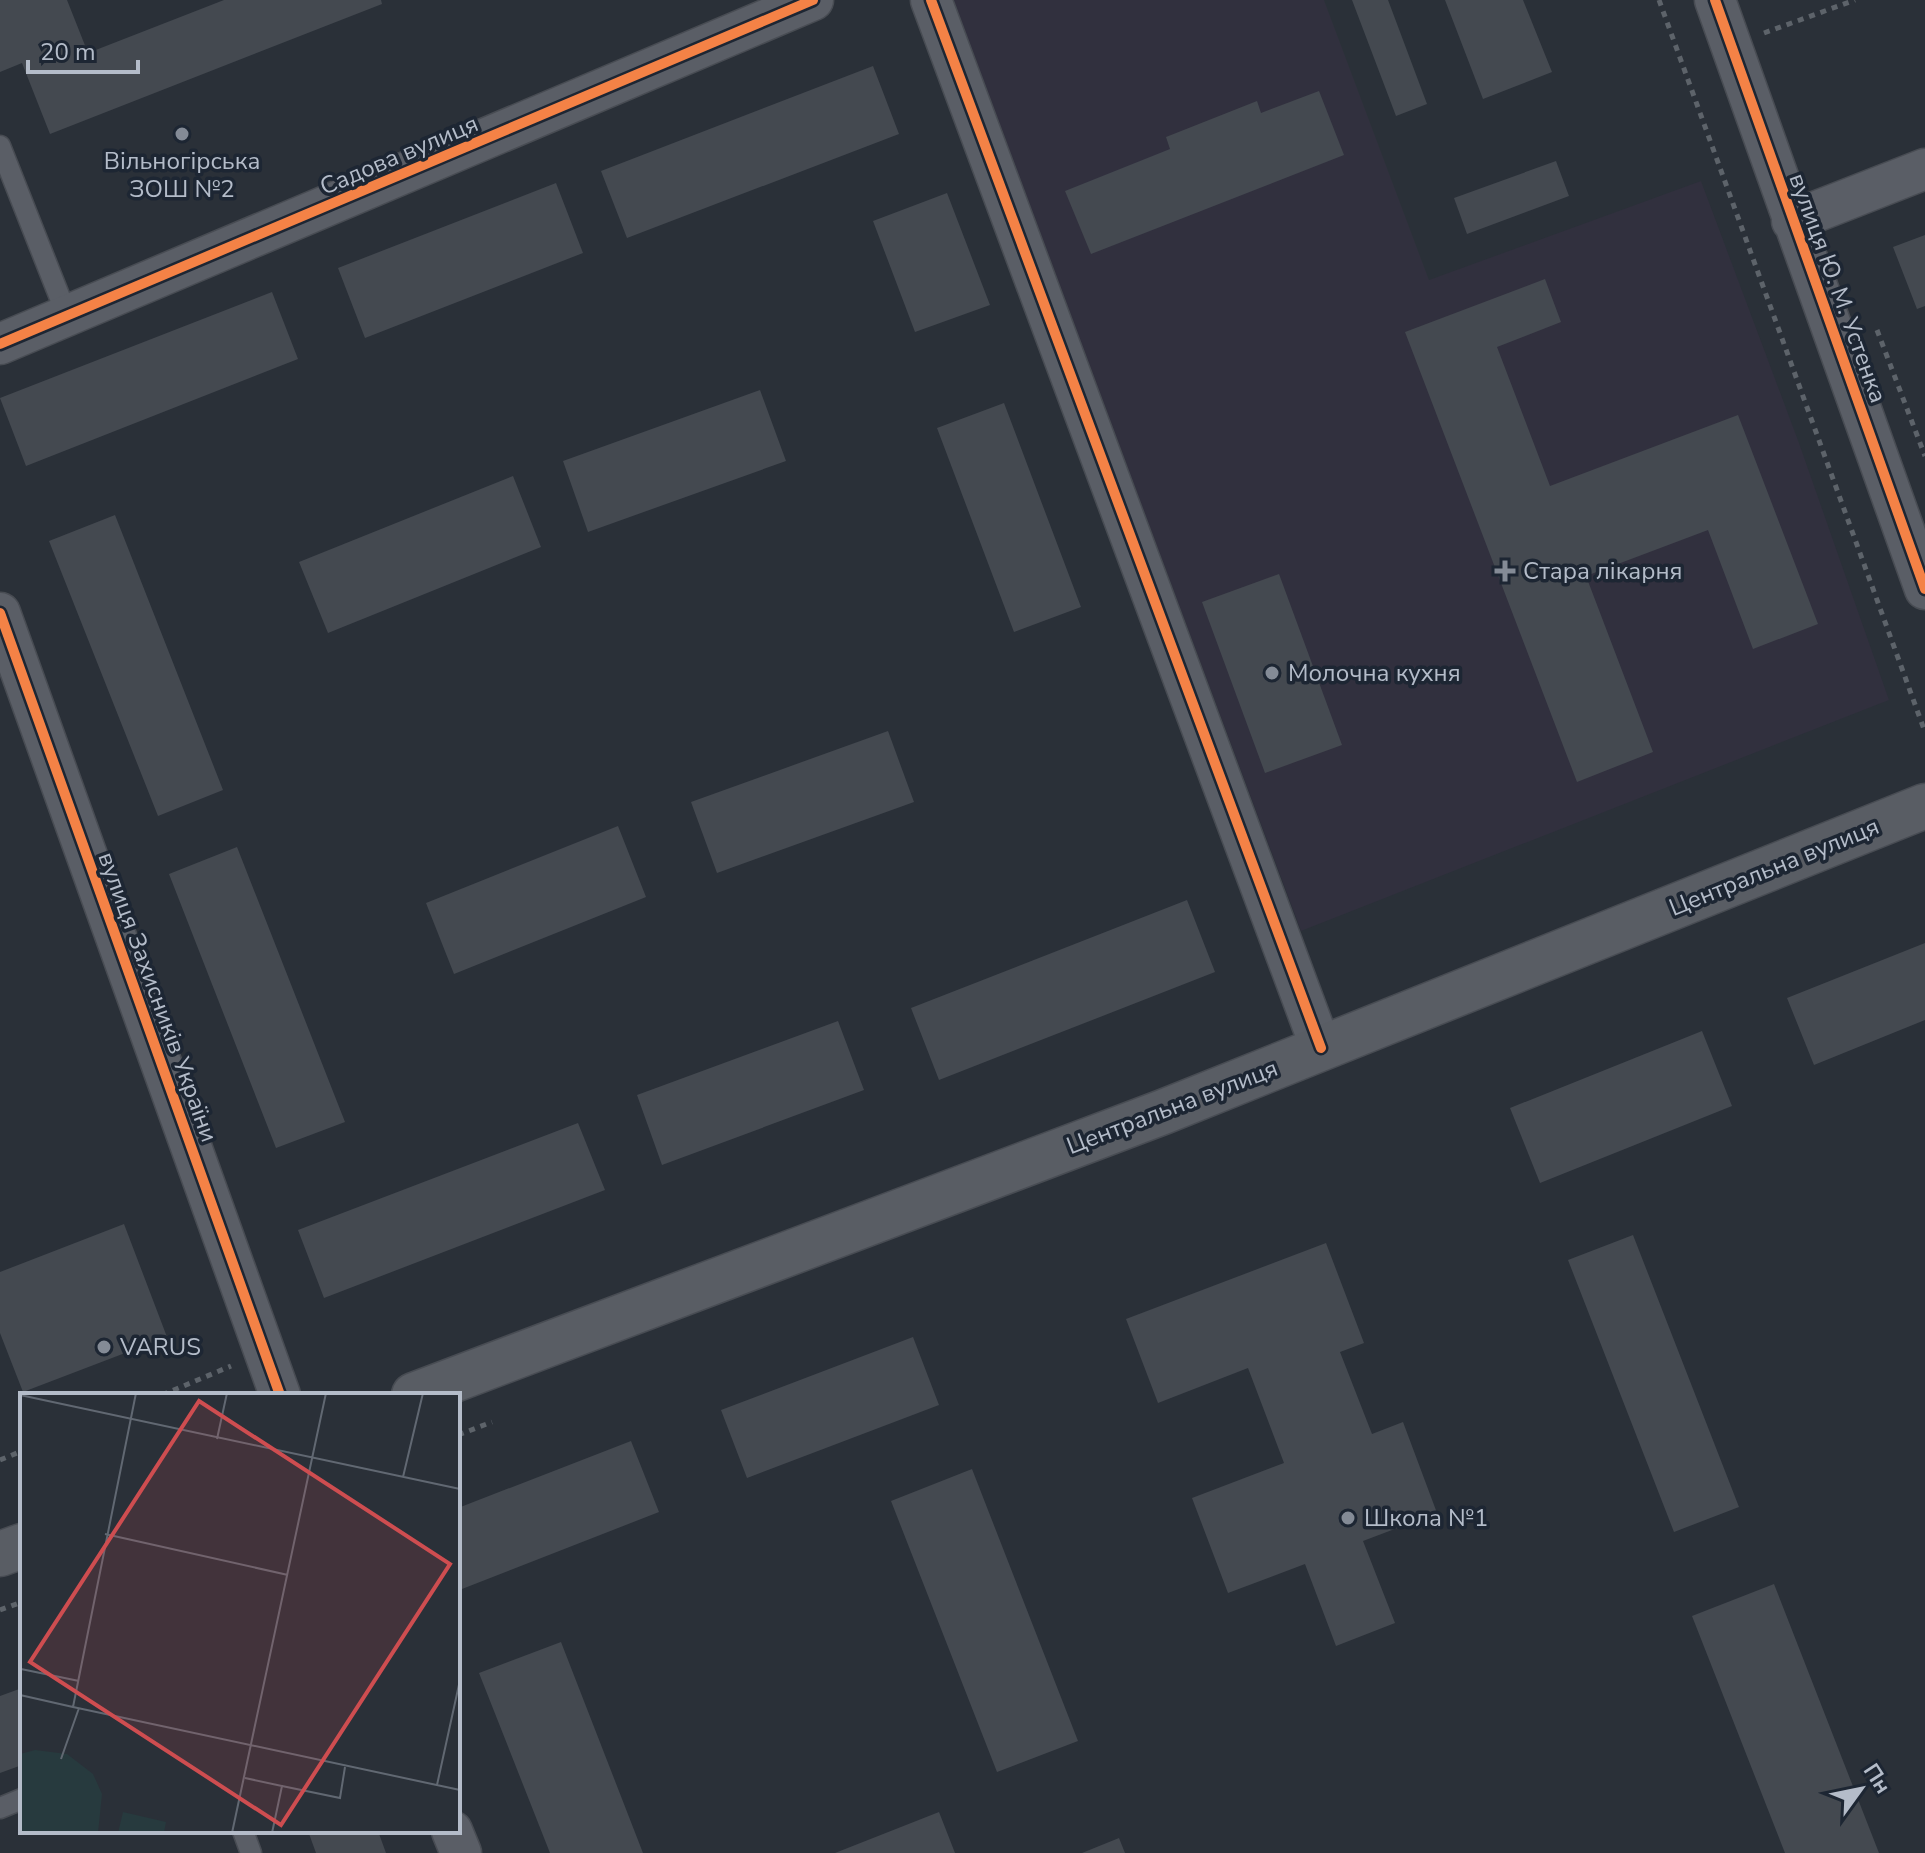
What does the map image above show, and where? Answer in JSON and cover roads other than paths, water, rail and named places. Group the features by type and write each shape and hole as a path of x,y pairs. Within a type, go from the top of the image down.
{"main road":[{"name":"Центральна вулиця","path":"419,1393 1148,1117 1925,806"},
{"path":"0,1554 20,1547"}],"street":[{"name":"Садова вулиця","path":"0,344 68,318 813,0"},
{"path":"931,0 1321,1048"},
{"name":"вулиця Ю. М. Устенка","path":"1715,0 1925,589"},
{"path":"1792,221 1925,169"},
{"name":"вулиця Захисників України","path":"0,613 279,1393"},
{"path":"453,1833 461,1853"}],"lane":[{"path":"0,146 68,318"},
{"path":"0,1808 20,1800"},
{"path":"244,1833 251,1853"}],"place":[{"name":"Вільногірська ЗОШ №2","path":"182,134"},
{"name":"Стара лікарня","path":"1505,571"},
{"name":"Молочна кухня","path":"1272,673"},
{"name":"VARUS","path":"104,1347"},
{"name":"Школа №1","path":"1348,1518"}]}
